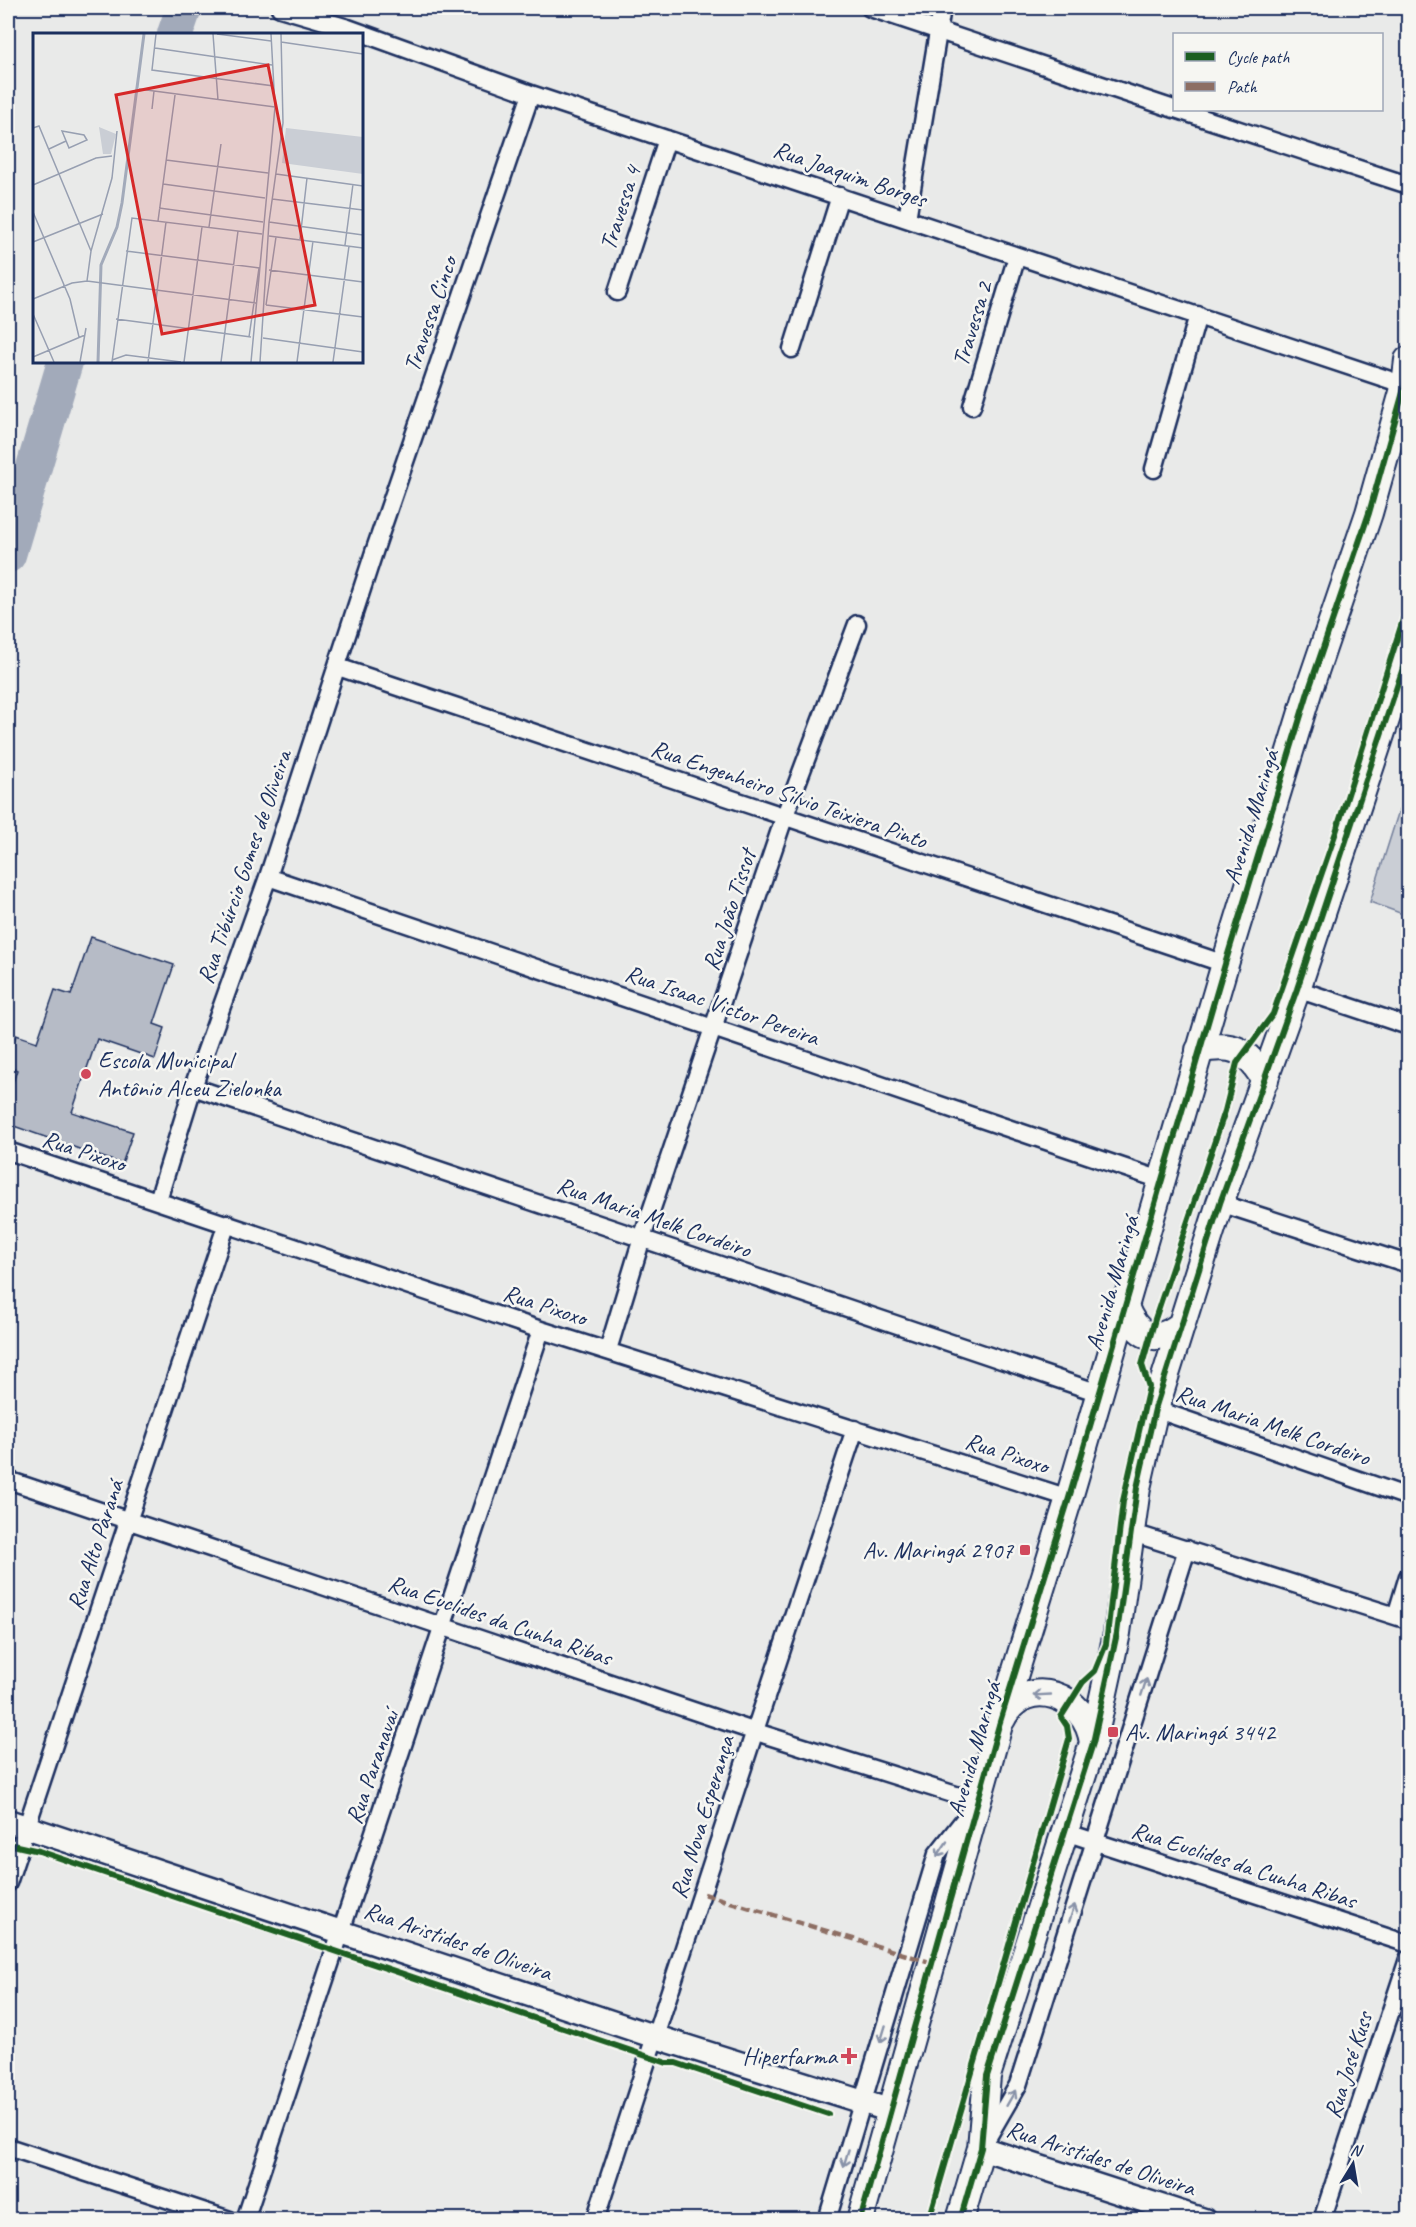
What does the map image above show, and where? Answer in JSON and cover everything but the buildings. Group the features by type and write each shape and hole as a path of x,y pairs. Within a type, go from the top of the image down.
{"main road":[{"name":"Avenida Maringá","path":"860,2220 999,1725 1069,1498 1224,964 1309,689 1368,513 1407,372"},
{"path":"960,2220 981,2148 987,2076 1093,1743 1117,1633 1144,1447 1220,1203 1297,989 1408,653"},
{"path":"1199,1050 1227,1047 1245,1053 1254,1061 1265,1080"},
{"path":"1125,1307 1139,1331 1151,1336 1162,1337 1181,1326"},
{"path":"999,1725 1012,1706 1022,1699 1045,1694 1057,1696 1081,1711 1089,1724 1093,1743"},
{"name":"Rua Aristides de Oliveira","path":"17,1824 342,1930 656,2037 892,2111"},
{"name":"Rua Aristides de Oliveira","path":"981,2148 1204,2220"}],"street":[{"name":"Rua Joaquim Borges","path":"280,8 347,31"},
{"path":"870,8 1173,108"},
{"path":"908,219 942,8"},
{"name":"Rua Joaquim Borges","path":"363,36 1198,315 1407,372"},
{"name":"Travessa Cinco","path":"375,549 531,94"},
{"path":"1182,111 1408,185"},
{"name":"Travessa 4","path":"617,292 667,139"},
{"path":"792,349 840,196"},
{"name":"Travessa 2","path":"972,406 1017,256"},
{"path":"1154,469 1198,315"},
{"name":"Rua Tibúrcio Gomes de Oliveira","path":"158,1200 193,1087 268,877 375,549"},
{"name":"Rua João Tissot","path":"608,1350 642,1238 715,1028 784,818 857,624"},
{"name":"Rua Engenheiro Silvio Teixiera Pinto","path":"338,667 1224,964"},
{"name":"Rua Isaac Victor Pereira","path":"268,877 1161,1180"},
{"path":"1297,989 1408,1026"},
{"name":"Rua Maria Melk Cordeiro","path":"193,1087 1099,1393"},
{"name":"Rua Pixoxo","path":"8,1151 542,1330 1069,1498"},
{"path":"1220,1203 1408,1264"},
{"name":"Rua Alto Paraná","path":"8,1883 17,1824 128,1521 227,1223"},
{"name":"Rua Paranavaí","path":"245,2220 542,1330"},
{"name":"Rua Maria Melk Cordeiro","path":"1155,1409 1408,1497"},
{"name":"Rua Nova Esperança","path":"595,2220 704,1894 753,1731 855,1429"},
{"name":"Rua Euclides da Cunha Ribas","path":"8,1480 753,1731 978,1802"},
{"path":"1130,1532 1402,1618 1408,1576"},
{"path":"981,2148 1018,2085 1187,1549"},
{"name":"Avenida Maringá","path":"827,2220 938,1854 978,1802"},
{"name":"Rua Euclides da Cunha Ribas","path":"1065,1832 1408,1944"},
{"name":"Rua José Kuss","path":"1322,2220 1408,1959"},
{"path":"8,2146 230,2220"}],"shaded area":[{"path":"1408,782 1408,916 1370,902"}],"waterway":[{"path":"175,33 184,8"},
{"path":"8,555 65,363"}],"marked path":[{"path":"704,1894 933,1963"}],"cycle path":[{"path":"860,2220 999,1725 1069,1498 1225,964 1309,689 1369,513 1405,385 1408,360"},
{"path":"929,2220 1069,1739 1067,1726 1061,1717 1083,1682 1095,1671 1106,1644 1123,1501 1149,1387 1142,1365 1155,1319 1225,1111 1237,1063 1273,1014 1336,832 1408,604"},
{"path":"960,2220 981,2148 987,2076 1093,1743 1117,1633 1137,1488 1155,1409 1220,1203 1297,989 1408,653"},
{"path":"8,1844 39,1851 667,2063 676,2063 828,2114"}],"place":[{"name":"Escola Municipal Antônio Alceu Zielonka","path":"86,1074"},
{"name":"Av. Maringá 2907","path":"1025,1550"},
{"name":"Av. Maringá 3442","path":"1113,1732"},
{"name":"Hiperfarma","path":"849,2056"}]}
